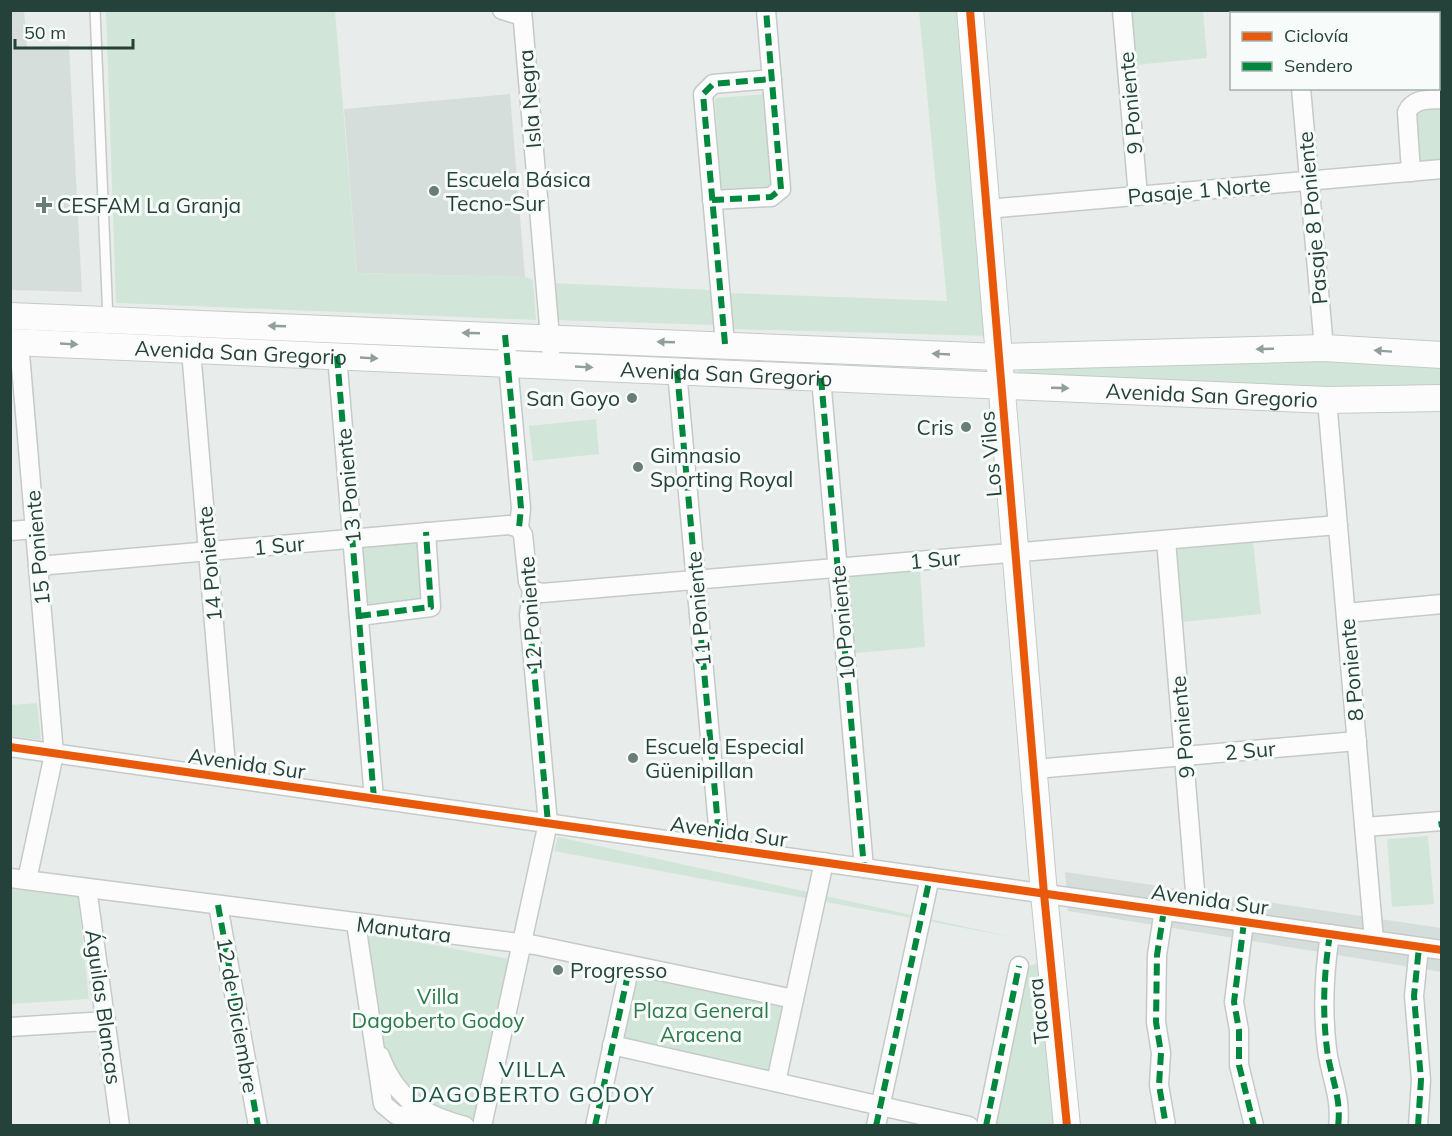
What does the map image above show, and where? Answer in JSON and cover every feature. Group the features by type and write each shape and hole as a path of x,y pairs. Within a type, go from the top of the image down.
{"main road":[{"name":"Los Vilos","path":"970,10 1044,894"},
{"name":"Avenida San Gregorio","path":"10,316 190,350 1327,399 1442,398"},
{"name":"Avenida San Gregorio","path":"15,342 108,333 506,335 999,357 1324,348 1442,355"},
{"name":"Tacora","path":"1044,894 1067,1125"}],"street":[{"path":"502,10 522,13"},
{"path":"712,200 771,197 781,189 766,10"},
{"name":"9 Poniente","path":"1122,10 1138,196"},
{"name":"Isla Negra","path":"522,13 552,366"},
{"path":"725,344 703,100 705,90 713,84 772,79"},
{"name":"Pasaje 8 Poniente","path":"1301,90 1324,348"},
{"path":"1411,172 1407,112 1414,102 1442,99"},
{"name":"Pasaje 1 Norte","path":"987,209 1442,169"},
{"name":"12 Poniente","path":"482,1125 548,824 529,615 532,590 528,582 523,535 519,528 521,508 506,335"},
{"name":"15 Poniente","path":"15,342 35,529 54,754 19,879"},
{"name":"14 Poniente","path":"190,350 227,778"},
{"name":"13 Poniente","path":"337,356 374,799"},
{"name":"11 Poniente","path":"677,371 720,848"},
{"name":"10 Poniente","path":"821,378 864,868"},
{"name":"8 Poniente","path":"1327,399 1374,940"},
{"name":"1 Sur","path":"38,566 508,525 519,528"},
{"name":"1 Sur","path":"532,590 542,593 1338,525"},
{"path":"10,531 35,529"},
{"path":"359,616 431,607 426,532"},
{"name":"9 Poniente","path":"1167,540 1197,915"},
{"path":"1346,613 1442,604"},
{"name":"2 Sur","path":"1035,769 1357,741"},
{"name":"Avenida Sur","path":"10,747 1442,950"},
{"path":"1365,827 1441,821 1442,828"},
{"path":"776,1082 824,862"},
{"path":"876,1125 930,877"},
{"name":"Manutara","path":"19,879 522,944 794,999"},
{"name":"Águilas Blancas","path":"87,888 120,1125"},
{"name":"12 de Diciembre","path":"218,905 258,1125"},
{"path":"1164,910 1157,955 1156,1022 1161,1053 1160,1085 1166,1125"},
{"path":"1244,922 1234,1002 1239,1030 1239,1065 1254,1125"},
{"path":"356,923 375,1040 380,1098 395,1120 436,1119 465,1125"},
{"path":"1330,934 1323,1000 1328,1060 1338,1100 1338,1125"},
{"path":"1418,1125 1421,1080 1414,996 1419,947"},
{"path":"596,1125 630,965"},
{"name":"Tacora","path":"986,1125 1019,966"},
{"path":"10,1027 106,1021"},
{"path":"375,1040 390,1077 405,1096 436,1119"},
{"path":"612,1045 969,1125"}],"lane":[{"path":"95,10 108,333"}],"shaded area":[{"name":"CESFAM La Granja","path":"24,10 27,47 69,45 82,292 11,290 11,11"},
{"name":"Escuela Básica Tecno-Sur","path":"510,94 525,277 357,273 344,109"},
{"path":"1065,872 1441,928 1441,972 1068,911"}],"green space":[{"path":"106,11 335,11 357,273 525,277 533,280 536,320 116,303"},
{"path":"919,11 960,11 988,336 731,329 729,293 947,301"},
{"path":"1132,11 1203,11 1207,58 1136,65"},
{"path":"767,94 773,189 721,192 715,98"},
{"path":"1441,107 1441,164 1419,164 1416,113"},
{"path":"551,283 711,290 715,325 553,320"},
{"path":"1331,360 1441,365 1442,391 1322,392 1015,373 1025,367"},
{"path":"596,419 599,454 533,461 529,426"},
{"path":"419,542 429,599 370,610 363,605 359,553 364,546"},
{"path":"1253,542 1261,614 1182,622 1175,554 1179,549"},
{"path":"920,569 925,647 855,653 848,579 853,575"},
{"path":"37,703 41,740 11,736 11,705"},
{"path":"1428,836 1434,904 1392,907 1387,839"},
{"path":"558,837 1012,937 554,851"},
{"path":"11,889 78,897 89,999 11,1004"},
{"name":"Villa Dagoberto Godoy","path":"367,933 510,959 477,1119 425,1102 410,1091 399,1078 383,1040 374,994"},
{"path":"1038,963 1054,1125 1004,1126 991,1123 1026,967"},
{"name":"Plaza General Aracena","path":"634,972 783,1004 769,1072 619,1040"}],"marked path":[{"path":"712,200 771,197 781,189 766,10"},
{"path":"725,344 703,94 713,84 772,79"},
{"path":"505,335 521,508 519,528"},
{"path":"337,356 374,799"},
{"path":"677,371 720,848"},
{"path":"821,378 864,868"},
{"path":"359,616 431,607 426,532"},
{"path":"532,590 529,615 548,823"},
{"path":"1441,821 1442,827"},
{"path":"876,1126 930,877"},
{"path":"218,905 258,1126"},
{"path":"1164,910 1157,955 1156,1022 1161,1053 1159,1085 1166,1126"},
{"path":"1244,922 1234,1002 1239,1030 1239,1065 1254,1126"},
{"path":"1330,934 1325,977 1325,1034 1338,1106 1338,1126"},
{"path":"1418,1126 1421,1080 1414,996 1419,947"},
{"path":"595,1126 630,965"},
{"path":"986,1126 1019,966"}],"cycle path":[{"path":"970,10 1044,894 1067,1126"},
{"path":"10,747 1442,950"}],"place":[{"name":"Escuela Básica Tecno-Sur","path":"434,191"},
{"name":"CESFAM La Granja","path":"44,205"},
{"name":"San Goyo","path":"632,398"},
{"name":"Cris","path":"966,427"},
{"name":"Gimnasio Sporting Royal","path":"638,467"},
{"name":"Escuela Especial Güenipillan","path":"633,758"},
{"name":"Progresso","path":"558,970"}],"district":[{"name":"VILLA DAGOBERTO GODOY","path":"533,1082"}]}
